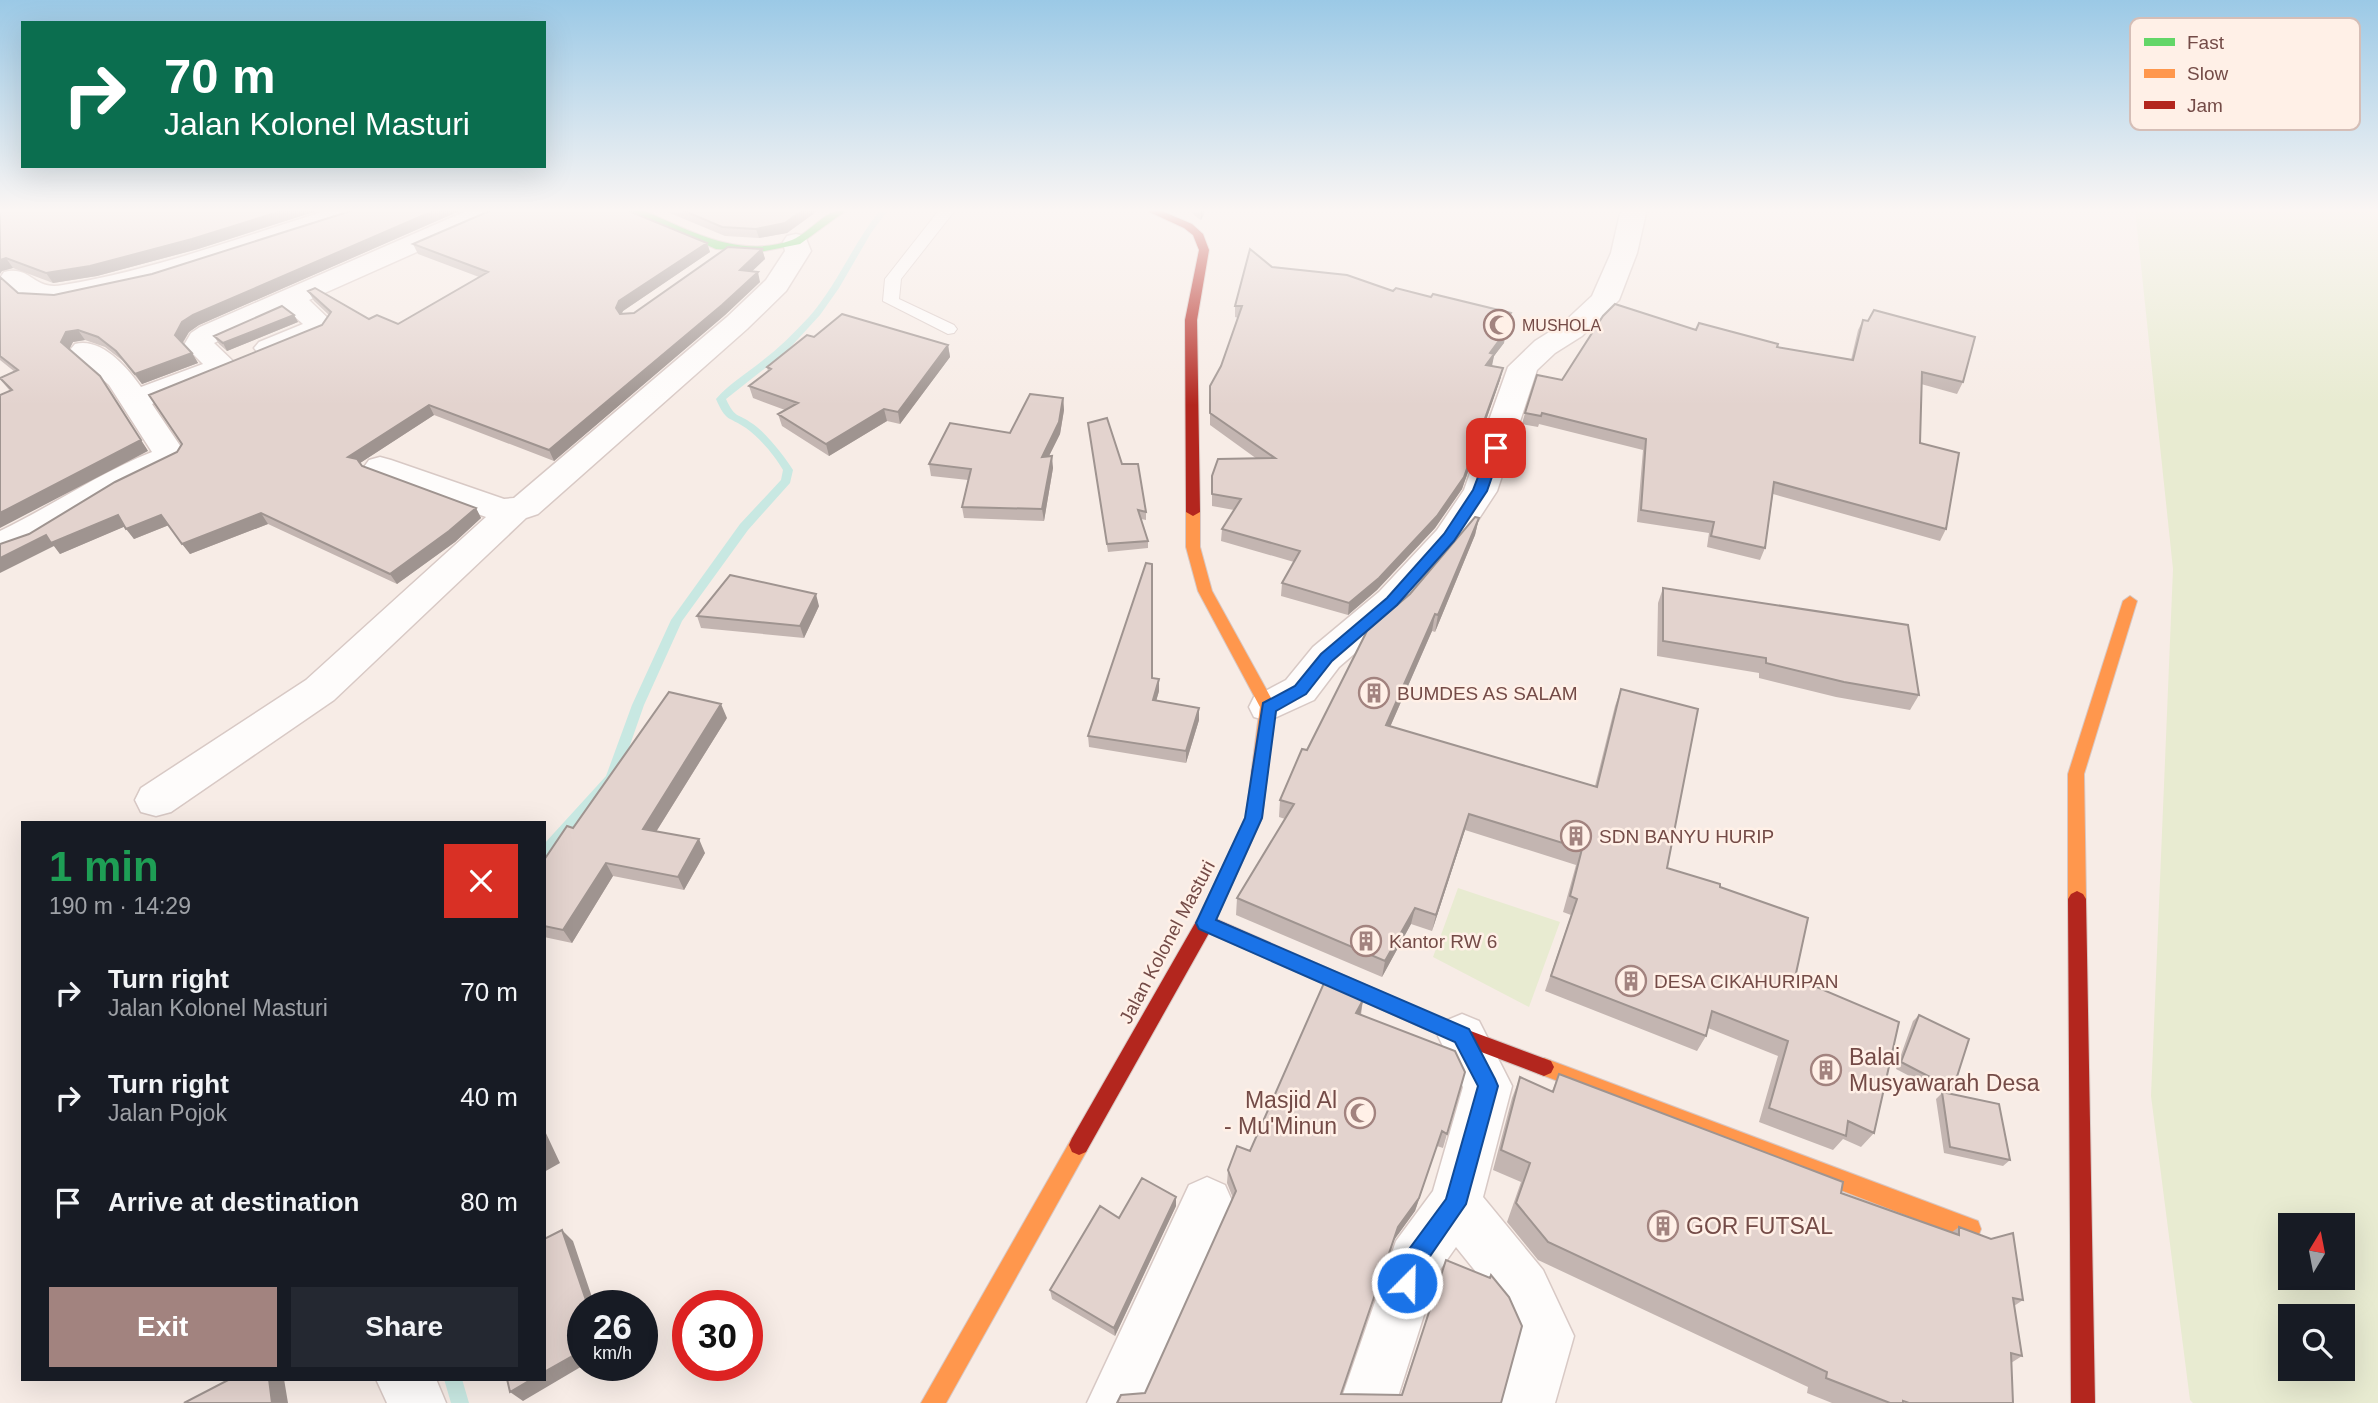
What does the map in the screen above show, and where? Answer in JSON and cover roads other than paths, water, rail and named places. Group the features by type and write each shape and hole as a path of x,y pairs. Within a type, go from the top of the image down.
{"main road":[{"path":"1200,274 1191,320 1193,547 1205,591 1268,708"},
{"path":"2083,1403 2076,774 2130,601"},
{"name":"Jalan Kolonel Masturi","path":"933,1403 1205,923 1254,818 1268,708"},
{"path":"1205,923 1462,1036 1970,1229"}],"street":[{"path":"15,278 37,295 61,294 150,274"},
{"path":"223,366 199,345 201,338 346,274"},
{"path":"380,467 501,510 526,506 737,323 783,274"},
{"path":"1268,708 1300,690 1326,657 1392,601 1449,538 1480,491 1522,368 1545,346 1572,330 1605,300 1615,274"},
{"path":"133,401 317,327 320,321 291,299"},
{"path":"0,545 50,520 127,474 171,456 120,379 85,351"},
{"path":"156,800 320,690 514,510"},
{"path":"1368,1403 1415,1259 1455,1204 1488,1086 1462,1036"},
{"path":"1115,1403 1207,1203"},
{"path":"1455,1204 1524,1289 1546,1336 1527,1403"},
{"path":"405,1381 418,1403"}],"lane":[{"path":"896,274 893,278 891,300 948,330"}],"waterway":[{"path":"546,851 612,778 638,705 677,620 744,527 786,481 788,470 782,460 751,427 728,415 721,399 801,331 826,301 843,274"},
{"path":"454,1381 460,1403"}],"place":[{"name":"MUSHOLA","path":"1499,325"},
{"name":"BUMDES AS SALAM","path":"1374,693"},
{"name":"SDN BANYU HURIP","path":"1576,836"},
{"name":"Kantor RW 6","path":"1366,941"},
{"name":"DESA CIKAHURIPAN","path":"1631,981"},
{"name":"Balai Musyawarah Desa","path":"1826,1070"},
{"name":"Masjid Al - Mu'Minun","path":"1360,1113"},
{"name":"GOR FUTSAL","path":"1663,1226"}]}
